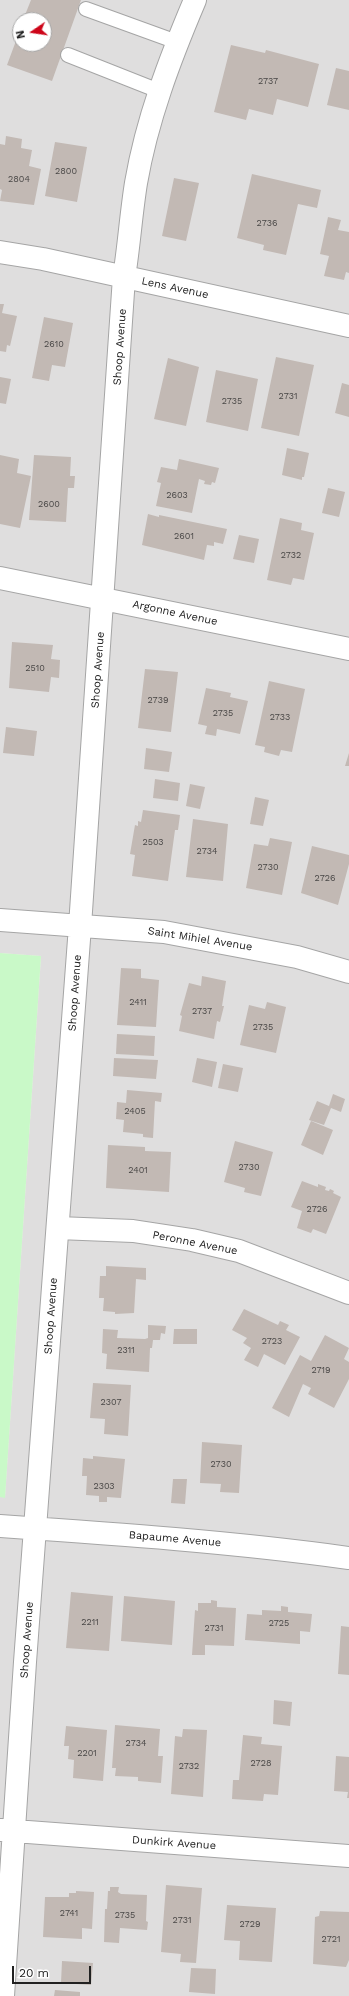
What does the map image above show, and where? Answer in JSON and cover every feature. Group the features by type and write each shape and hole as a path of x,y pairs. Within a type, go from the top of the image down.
{"street":[{"name":"Shoop Avenue","path":"3,1996 7,1831 36,1528 80,926 124,277 136,183 159,91 194,0"},
{"name":"Lens Avenue","path":"0,252 43,259 349,326"},
{"name":"Argonne Avenue","path":"0,578 349,650"},
{"name":"Saint Mihiel Avenue","path":"0,920 164,932 297,957 349,972"},
{"name":"Peronne Avenue","path":"58,1228 133,1231 192,1240 239,1251 349,1293"},
{"name":"Bapaume Avenue","path":"0,1526 139,1535 273,1548 349,1558"},
{"name":"Dunkirk Avenue","path":"7,1831 349,1856"}],"lane":[{"path":"86,8 177,42"},
{"path":"68,55 159,91"}],"shaded area":[{"path":"0,0 349,0 349,1996 0,1996 0,1497 5,1497 41,956 0,953"}],"green space":[{"path":"0,953 41,956 5,1498 0,1497"}],"building":[{"path":"31,0 81,0 52,81 7,65 12,52 52,52 52,12 26,12"},
{"path":"231,45 265,53 266,50 319,64 308,107 277,99 273,115 249,109 246,120 214,112"},
{"path":"336,68 349,71 349,110 327,105"},
{"path":"6,136 22,139 21,148 32,150 29,166 41,169 34,205 0,201 2,190 0,189 0,144 5,145"},
{"path":"55,142 87,147 77,202 45,196"},
{"path":"252,174 321,190 317,208 298,204 286,255 263,250 264,245 237,238"},
{"path":"174,178 199,183 186,241 162,236"},
{"path":"328,217 341,220 338,230 349,232 349,273 346,272 344,280 324,276 329,256 320,254"},
{"path":"0,304 4,304 2,313 17,316 10,346 7,345 6,352 0,351"},
{"path":"44,317 73,323 65,367 52,365 49,381 32,378"},
{"path":"276,357 314,365 299,436 261,428"},
{"path":"168,358 199,367 186,426 154,419"},
{"path":"216,370 258,379 248,431 206,422"},
{"path":"0,377 11,379 6,404 0,403"},
{"path":"342,383 349,385 349,417 335,413"},
{"path":"287,448 309,453 302,480 282,475"},
{"path":"0,455 19,459 17,473 31,476 20,528 0,524"},
{"path":"34,455 71,457 70,476 75,476 74,488 68,488 66,522 29,520"},
{"path":"179,459 219,468 215,483 212,482 211,485 204,484 205,481 199,479 192,513 156,506 161,483 157,482 161,467 177,470"},
{"path":"328,488 345,492 339,517 322,513"},
{"path":"148,514 227,529 223,544 214,542 214,546 207,545 204,560 142,545"},
{"path":"280,518 302,523 301,530 314,533 304,580 293,578 291,585 267,580"},
{"path":"239,535 259,539 254,563 233,559"},
{"path":"12,642 53,645 51,659 60,660 59,678 51,677 49,692 9,688"},
{"path":"145,669 178,672 171,732 138,728"},
{"path":"269,681 305,689 292,752 281,750 279,756 264,752 265,747 255,745"},
{"path":"206,688 231,693 230,697 248,701 240,734 217,729 216,736 205,734 207,726 198,724"},
{"path":"6,727 37,731 34,756 3,753"},
{"path":"146,748 172,752 169,772 144,769"},
{"path":"349,753 349,766 345,766"},
{"path":"155,779 180,783 178,801 153,798"},
{"path":"190,784 205,787 200,809 186,806"},
{"path":"255,797 269,800 263,826 250,824"},
{"path":"143,810 180,815 178,830 175,830 168,881 132,876 135,855 130,854 135,825 138,826 138,821 141,822"},
{"path":"193,819 228,824 223,881 186,877"},
{"path":"270,838 292,842 282,895 246,888 254,844 268,846"},
{"path":"312,846 349,855 349,864 338,905 301,893"},
{"path":"121,968 141,969 141,978 159,980 156,1027 117,1025"},
{"path":"202,976 226,981 222,1006 224,1006 220,1022 217,1021 214,1039 179,1031 182,1016 180,1015 189,983 201,986"},
{"path":"267,1002 286,1007 276,1053 240,1045 249,1005 265,1009"},
{"path":"117,1034 155,1036 154,1056 116,1054"},
{"path":"114,1058 158,1060 156,1079 113,1076"},
{"path":"197,1058 217,1062 212,1087 192,1082"},
{"path":"223,1064 243,1068 238,1092 218,1088"},
{"path":"127,1090 162,1093 161,1102 155,1101 153,1138 143,1137 143,1134 123,1132 124,1120 116,1119 117,1102 126,1103"},
{"path":"333,1094 345,1099 341,1112 331,1108 324,1125 309,1120 317,1101 329,1106"},
{"path":"311,1121 333,1130 323,1155 301,1145"},
{"path":"235,1141 273,1152 261,1196 244,1192 245,1188 224,1182"},
{"path":"108,1145 145,1147 145,1151 171,1152 169,1192 106,1188"},
{"path":"302,1181 318,1187 318,1184 326,1187 325,1190 329,1191 330,1189 334,1191 333,1193 341,1197 326,1234 313,1229 311,1233 297,1228 302,1211 291,1207"},
{"path":"106,1266 146,1268 146,1280 136,1279 134,1313 115,1314 115,1312 103,1311 104,1298 99,1298 100,1276 106,1276"},
{"path":"244,1309 278,1325 280,1321 289,1325 286,1330 300,1337 285,1365 264,1354 258,1367 244,1360 251,1348 243,1343 247,1338 232,1330"},
{"path":"148,1325 166,1326 165,1334 161,1333 160,1340 153,1340 152,1348 150,1348 149,1372 106,1369 107,1354 102,1353 103,1329 118,1330 117,1338 145,1339 148,1338"},
{"path":"174,1329 197,1329 197,1344 173,1344"},
{"path":"325,1335 349,1348 344,1359 349,1362 349,1379 334,1408 308,1394 311,1388 303,1384 289,1417 272,1408 300,1355 311,1361"},
{"path":"93,1383 131,1385 128,1436 104,1434 105,1419 90,1418"},
{"path":"202,1442 242,1445 239,1493 220,1492 221,1484 200,1483"},
{"path":"93,1456 125,1459 121,1498 107,1497 107,1502 99,1502 99,1496 86,1495 87,1476 82,1476 83,1458 93,1459"},
{"path":"173,1479 187,1479 185,1504 171,1503"},
{"path":"71,1592 113,1596 109,1651 66,1648"},
{"path":"124,1596 175,1601 172,1645 121,1641"},
{"path":"211,1600 217,1601 217,1607 236,1608 234,1646 205,1645 205,1655 192,1655 195,1610 198,1611 198,1603 211,1603"},
{"path":"281,1606 288,1607 288,1612 312,1614 310,1632 300,1631 300,1644 245,1640 247,1614 262,1615 262,1610 281,1611"},
{"path":"341,1626 349,1627 349,1675 338,1674"},
{"path":"274,1700 292,1702 290,1726 273,1724"},
{"path":"115,1725 160,1729 158,1756 163,1756 161,1783 138,1781 138,1777 115,1776 116,1768 112,1768"},
{"path":"66,1726 107,1730 103,1781 73,1778 74,1760 68,1759 69,1746 64,1746"},
{"path":"183,1729 207,1730 203,1797 171,1794 175,1736 182,1737"},
{"path":"243,1735 262,1737 261,1744 282,1746 278,1795 264,1794 263,1801 232,1799 233,1780 239,1780"},
{"path":"336,1756 349,1757 349,1798 347,1798 348,1792 334,1791"},
{"path":"166,1885 202,1888 196,1963 180,1962 181,1954 161,1952"},
{"path":"110,1887 119,1887 118,1892 121,1894 147,1895 147,1930 120,1928 119,1943 104,1942 105,1909 107,1909 108,1891 110,1891"},
{"path":"76,1891 94,1892 92,1929 82,1928 82,1939 43,1937 45,1897 69,1897 69,1893 76,1893"},
{"path":"227,1905 276,1908 272,1962 239,1960 240,1941 224,1940"},
{"path":"320,1911 349,1912 349,1960 346,1967 313,1964 315,1917 319,1916"},
{"path":"62,1961 93,1963 91,1985 61,1983"},
{"path":"191,1968 216,1969 215,1994 189,1992"},
{"path":"55,1990 80,1992 80,1996 54,1996"}]}
